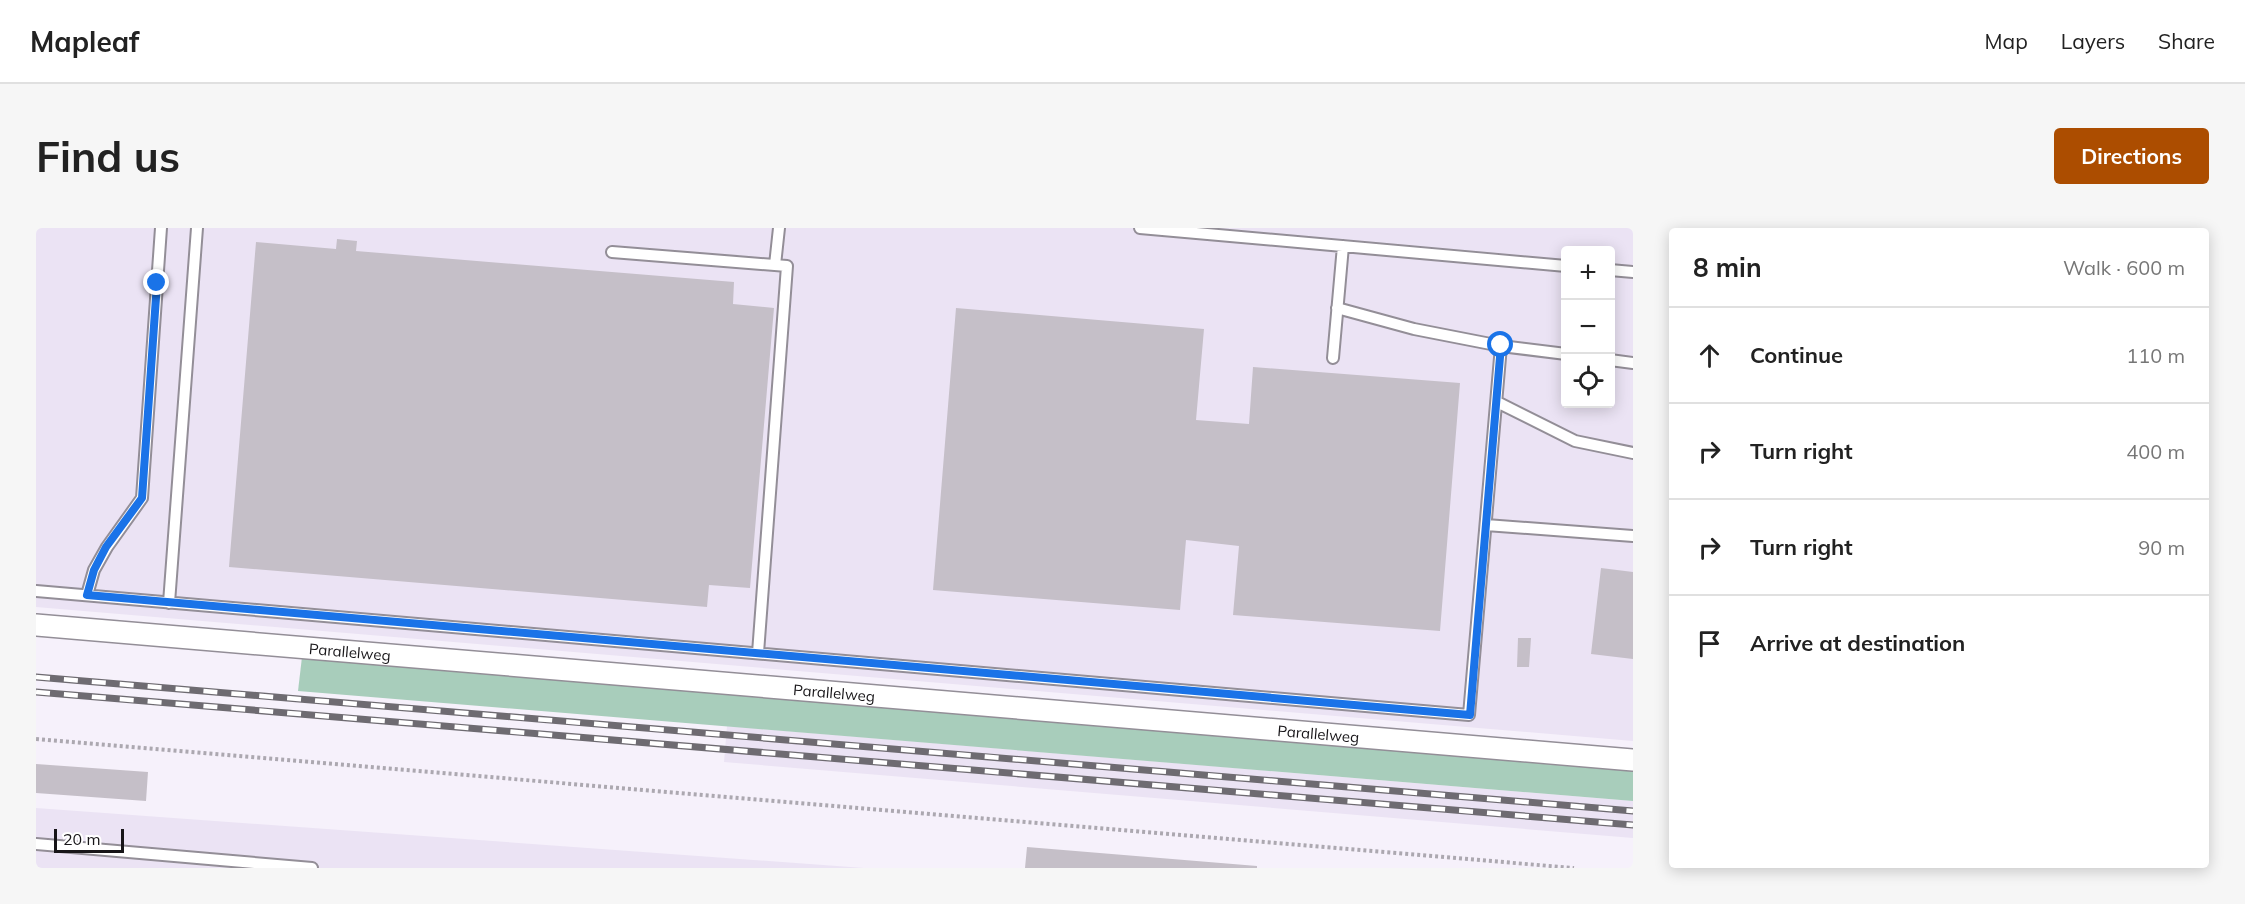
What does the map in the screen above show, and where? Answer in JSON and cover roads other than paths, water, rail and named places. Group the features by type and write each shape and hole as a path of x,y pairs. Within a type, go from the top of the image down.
{"street":[{"name":"Parallelweg","path":"36,625 1633,760"}],"lane":[{"path":"87,595 94,570 106,547 142,498 161,228"},
{"path":"169,603 197,228"},
{"path":"775,265 779,228"},
{"path":"1140,228 1561,266"},
{"path":"1272,240 1273,228"},
{"path":"1333,358 1343,246"},
{"path":"612,252 787,266 758,653"},
{"path":"1615,270 1633,272"},
{"path":"1338,308 1414,329 1561,353"},
{"path":"36,591 1470,715 1501,345"},
{"path":"1615,361 1633,363"},
{"path":"1497,402 1575,441 1633,453"},
{"path":"1486,525 1633,536"},
{"path":"36,844 312,868"}],"railway":[{"path":"36,677 1633,811"},
{"path":"36,692 1633,825"}]}
